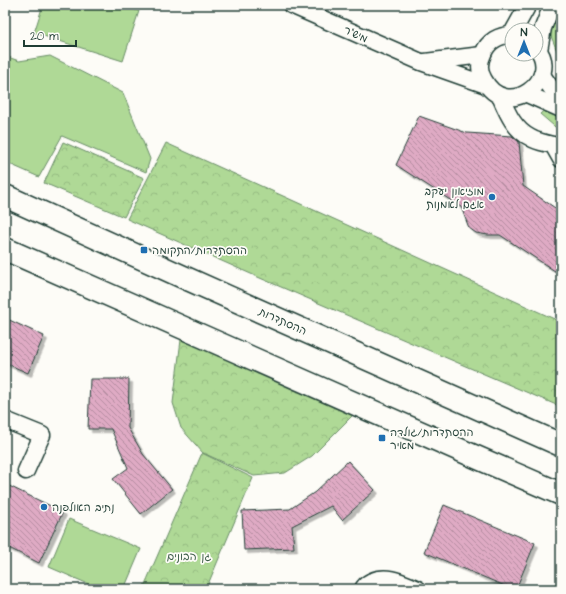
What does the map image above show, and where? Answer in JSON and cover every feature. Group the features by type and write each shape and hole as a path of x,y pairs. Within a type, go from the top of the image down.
{"main road":[{"name":"ההסתדרות","path":"5,196 561,445"},
{"path":"5,249 561,494"}],"street":[{"name":"מיש\"ר","path":"291,5 421,62 486,85 500,96"},
{"path":"518,22 528,5"},
{"path":"544,25 552,5"},
{"path":"486,85 481,76 480,70 482,55 486,47 493,40 504,35"},
{"path":"421,62 482,55"},
{"path":"542,62 543,66 542,75 534,89 515,98 500,96 507,114 521,132 533,139 553,145 561,159"},
{"path":"542,75 561,102"},
{"path":"524,95 561,109"},
{"path":"521,132 519,108 524,95"},
{"path":"5,420 42,435 26,471"},
{"path":"363,589 365,584 380,578 396,580 418,589"}],"green space":[{"path":"43,5 119,5 139,11 123,61 34,33"},
{"path":"561,5 561,61 549,31"},
{"path":"5,56 19,61 50,56 123,93 150,159 146,172 62,136 39,177 5,162"},
{"path":"561,95 561,132 540,114"},
{"path":"63,142 144,178 124,217 44,183"},
{"path":"166,143 561,322 561,407 260,278 127,219"},
{"path":"182,332 357,411 312,456 285,473 254,476 203,453 181,428 173,403"},
{"name":"גן הבונים","path":"202,453 253,478 206,589 143,589"},
{"path":"69,519 141,549 124,589 100,589 49,567"}],"building":[{"name":"מוזיאון יעקב אגם לאמנות","path":"419,116 467,133 512,136 519,142 523,186 561,212 561,275 500,235 476,233 469,228 461,207 396,165"},
{"path":"5,318 44,336 28,373 5,363"},
{"path":"90,379 129,379 128,428 143,454 172,489 141,514 113,479 128,468 111,429 88,429"},
{"path":"348,461 375,490 342,520 331,506 292,526 294,548 244,550 242,511 290,509 315,492"},
{"path":"5,484 63,512 39,563 5,546"},
{"path":"444,505 535,543 516,589 512,589 424,552"}],"place":[{"name":"מוזיאון יעקב אגם לאמנות","path":"492,197"},
{"name":"ההסתדרות/התקומה","path":"144,250"},
{"name":"ההסתדרות/גולדה מאיר","path":"382,438"},
{"name":"נתיב האולפנה","path":"44,507"}]}
